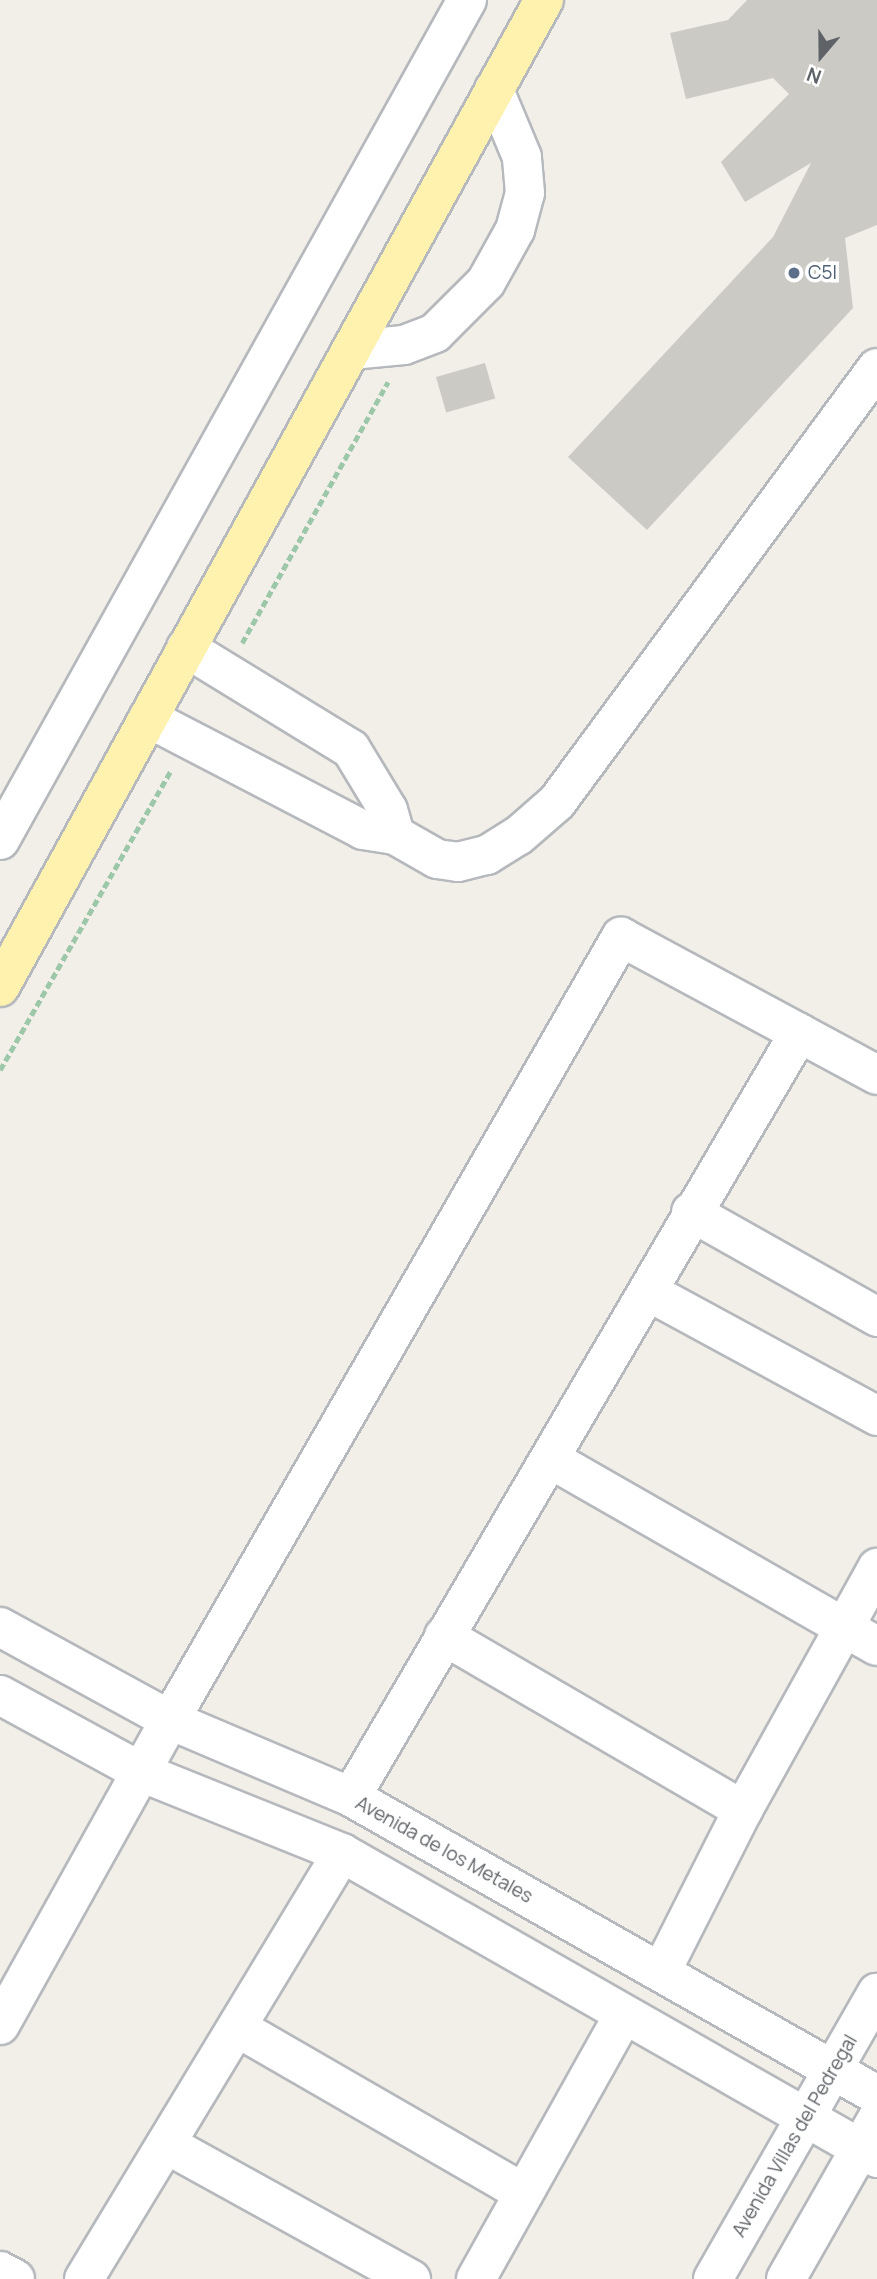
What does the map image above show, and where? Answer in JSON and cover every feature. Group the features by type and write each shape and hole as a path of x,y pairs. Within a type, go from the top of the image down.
{"main road":[{"path":"0,987 544,0"}],"street":[{"path":"0,840 467,0"},
{"path":"351,350 404,345 435,333 486,282 515,230 525,193 522,157 494,90"},
{"path":"148,719 321,812 362,830 395,835 437,859 458,862 487,855 518,836 557,802 877,368"},
{"path":"186,648 351,749 388,810 395,835"},
{"path":"0,2025 143,1773 170,1720 621,937 877,1075"},
{"path":"351,1797 444,1636 552,1460 649,1292 691,1212 799,1033"},
{"path":"691,1212 877,1317"},
{"path":"649,1292 877,1416"},
{"path":"552,1460 877,1646"},
{"path":"661,1972 743,1810 877,1568"},
{"name":"Avenida de los Metales","path":"0,1627 170,1720 351,1797 877,2095"},
{"path":"444,1636 743,1810"},
{"path":"0,1695 143,1773 342,1853 805,2121 871,2142 786,2279"},
{"path":"84,2279 342,1853"},
{"name":"Avenida Villas del Pedregal","path":"713,2279 877,1993"},
{"path":"476,2279 623,2016"},
{"path":"238,2028 524,2193"},
{"path":"166,2144 411,2279"},
{"path":"0,2271 15,2279"}],"building":[{"name":"C5I","path":"747,0 877,0 877,225 845,238 853,308 647,530 568,457 773,237 811,163 745,202 721,162 789,94 773,78 686,99 670,33 728,20"},
{"path":"485,363 495,399 446,413 436,377"}],"place":[{"name":"C5I","path":"794,273"}]}
